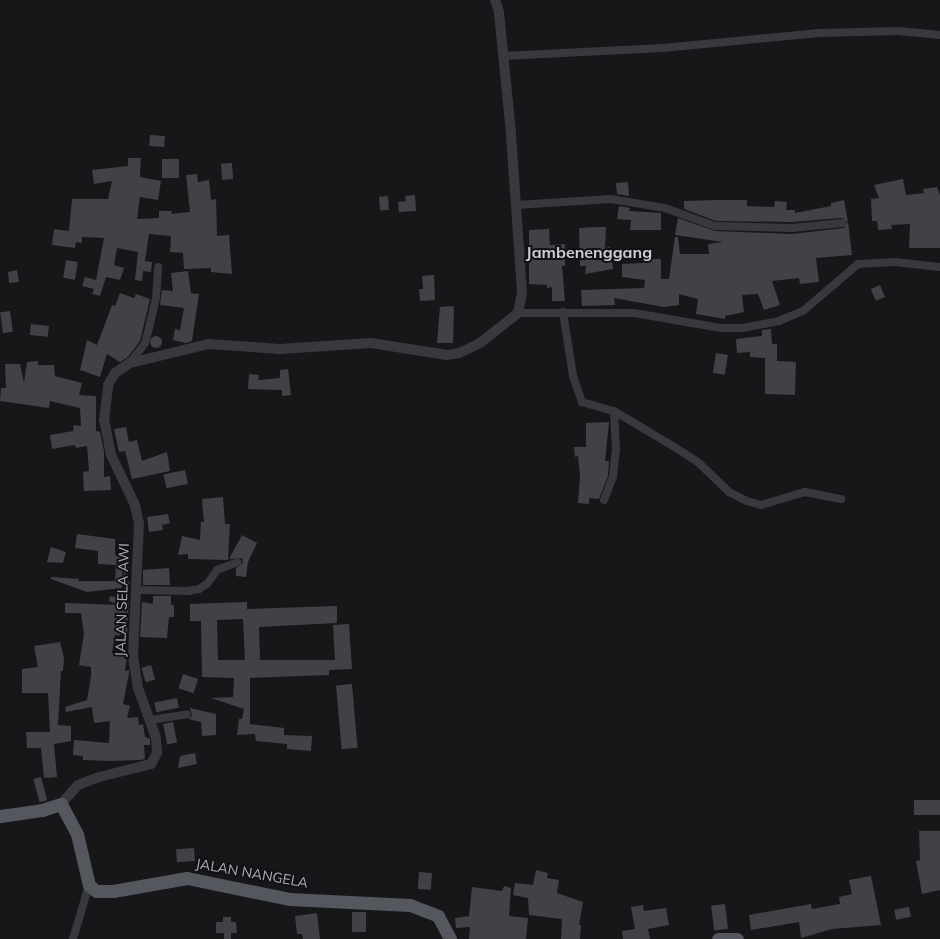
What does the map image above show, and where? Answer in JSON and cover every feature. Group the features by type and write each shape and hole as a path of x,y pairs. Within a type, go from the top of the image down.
{"main road":[{"path":"0,816 42,810 62,804 77,834 89,885"},
{"name":"JALAN NANGELA","path":"89,885 103,892 187,878 289,899 410,905 438,916 450,939"},
{"path":"718,939 737,939"}],"street":[{"path":"495,0 499,12 504,56 516,205 522,292 518,312"},
{"path":"504,56 663,48 819,33 898,31 940,35"},
{"path":"516,205 611,200 665,208 715,226 792,228 842,223"},
{"path":"130,363 208,344 280,349 371,343 447,355 459,353 480,343 518,312 634,314 726,328 743,328 779,321 803,311 858,264 895,262 940,267"},
{"path":"130,363 145,343 156,298 158,267"},
{"path":"563,312 573,376 580,399 589,405 614,411 699,463 739,498 761,505 805,492 841,500"},
{"name":"JALAN SELA AWI","path":"62,804 78,785 154,761 158,746 151,720 138,688 133,655 139,523 135,505 111,455 107,443 104,405 108,385 115,373 130,363"},
{"path":"604,500 613,477 616,450 614,411"},
{"path":"137,590 188,591 199,588 207,584 217,570 238,562"},
{"path":"151,720 187,714"},
{"path":"73,939 89,885"}],"building":[{"path":"150,135 165,136 164,147 149,146"},
{"path":"128,158 141,158 140,177 161,181 158,200 140,197 137,219 159,218 159,211 172,211 171,214 190,212 186,175 197,174 198,182 209,180 211,200 216,199 217,236 229,235 232,274 211,272 211,268 184,269 183,253 170,252 171,236 149,234 145,261 152,262 151,272 143,271 142,281 135,280 138,252 117,248 114,265 124,268 120,280 106,277 100,296 92,294 94,289 82,286 85,277 96,280 104,238 82,237 82,243 76,242 75,248 52,245 54,229 69,231 72,199 108,199 112,181 94,184 92,170 128,166"},
{"path":"162,159 179,159 179,178 162,178"},
{"path":"232,163 233,179 222,180 221,164"},
{"path":"903,179 906,195 924,193 923,189 937,187 940,195 940,248 909,248 910,224 891,225 892,229 878,230 877,221 872,221 871,199 879,198 874,185"},
{"path":"628,182 629,196 617,194 616,183"},
{"path":"415,195 416,211 399,212 398,202 406,201 405,196"},
{"path":"388,196 389,210 380,211 379,197"},
{"path":"747,200 747,206 774,207 775,201 787,202 786,210 795,210 795,213 831,206 831,203 844,200 848,222 842,218 792,222 716,221 684,209 684,201"},
{"path":"619,206 630,208 629,211 661,213 661,230 630,230 631,220 617,219"},
{"path":"678,218 715,231 792,234 844,228 848,222 852,255 816,258 819,282 800,284 799,278 772,281 780,305 764,310 758,294 742,295 744,312 725,316 725,319 696,314 698,299 679,294 679,305 664,307 614,298 615,305 582,306 581,290 644,288 645,280 622,277 622,264 643,263 643,259 661,259 661,279 669,279 675,237 678,237 680,254 709,254 708,244 723,242 675,235"},
{"path":"606,227 605,248 610,247 613,269 585,274 586,266 580,266 579,228"},
{"path":"549,229 550,245 565,244 565,266 562,266 565,301 552,301 552,287 547,288 547,285 529,284 529,230"},
{"path":"66,260 78,262 75,280 63,278"},
{"path":"17,270 19,282 9,283 8,272"},
{"path":"188,271 191,293 199,294 192,341 186,343 173,340 175,329 180,330 184,308 160,305 162,290 173,291 171,273"},
{"path":"434,275 435,300 420,301 419,289 423,289 422,276"},
{"path":"880,285 885,297 876,301 871,289"},
{"path":"120,293 134,298 136,294 150,299 140,341 128,357 120,362 107,354 100,377 80,370 87,340 97,345 112,305 115,306"},
{"path":"454,306 453,343 437,343 440,307"},
{"path":"10,311 13,332 3,333 0,312"},
{"path":"31,324 49,326 48,337 30,335"},
{"path":"771,329 772,344 777,344 777,361 796,362 795,395 765,394 765,358 750,357 750,352 737,353 736,339 762,336 762,330"},
{"path":"158,336 161,337 161,347 154,348 151,347 150,340 151,337"},
{"path":"716,353 728,355 725,375 713,373"},
{"path":"38,361 38,365 54,365 55,376 82,383 79,395 96,396 96,431 100,432 104,451 104,477 110,476 111,490 84,491 83,472 89,471 87,446 76,448 75,445 52,449 50,435 73,431 74,425 81,426 80,408 50,401 49,408 0,401 1,388 6,388 5,364 20,364 24,383 27,362"},
{"path":"288,369 291,395 282,396 282,390 248,389 249,374 259,375 258,380 280,378 280,370"},
{"path":"609,422 605,461 609,461 608,476 599,499 589,498 589,504 578,503 580,476 578,456 575,457 574,447 586,447 586,423"},
{"path":"126,427 129,442 137,440 142,461 167,452 170,471 132,479 125,451 119,452 114,429"},
{"path":"185,470 188,484 166,488 163,475"},
{"path":"223,497 225,524 230,524 228,560 188,559 188,554 178,555 182,536 200,540 201,522 204,522 202,499"},
{"path":"168,514 170,523 162,525 163,530 149,532 147,517"},
{"path":"77,534 115,539 115,555 128,557 127,582 130,582 130,587 87,592 51,579 51,577 79,579 78,581 115,581 116,565 98,564 98,551 75,548"},
{"path":"242,535 257,543 248,562 246,577 236,576 236,568 243,563 242,558 229,559"},
{"path":"51,547 66,552 63,563 47,562"},
{"path":"169,568 170,585 143,585 143,570"},
{"path":"110,596 129,600 127,636 115,635 112,653 127,656 125,671 129,670 129,673 123,704 130,706 127,718 138,717 139,725 143,724 145,737 150,739 150,745 144,745 145,759 140,760 83,760 83,756 73,755 74,740 109,743 110,721 94,723 92,707 66,712 65,707 87,700 91,667 79,665 84,634 81,613 65,613 65,603 120,605 109,601"},
{"path":"153,596 171,596 171,605 174,605 174,617 169,617 167,638 140,637 142,602 153,604"},
{"path":"247,602 247,609 337,606 337,623 259,627 260,660 335,660 333,625 349,624 352,669 329,670 329,675 250,678 250,724 284,728 284,735 312,736 311,751 287,749 287,744 256,741 255,734 237,735 239,719 242,719 244,709 211,698 233,697 234,678 202,677 201,621 190,621 190,604","holes":["243,619 245,660 218,660 217,620"]},
{"path":"60,642 64,658 63,671 61,671 58,725 71,726 71,741 54,744 57,777 44,778 41,748 27,748 26,732 50,732 48,693 22,693 22,669 38,667 34,646"},
{"path":"151,665 155,679 146,682 141,668"},
{"path":"183,674 198,679 194,693 178,688"},
{"path":"352,684 358,748 342,749 336,685"},
{"path":"177,698 179,708 156,712 154,702"},
{"path":"190,708 216,714 216,735 202,736 201,722 188,719 192,716"},
{"path":"173,722 177,743 167,745 163,724"},
{"path":"195,753 197,764 178,768 180,756"},
{"path":"41,777 47,800 39,802 33,779"},
{"path":"914,800 940,800 940,815 914,815"},
{"path":"919,831 940,831 940,890 922,894 916,861 920,860"},
{"path":"194,848 195,861 177,862 176,849"},
{"path":"536,870 548,873 547,878 559,880 557,893 583,902 579,925 581,925 580,939 561,939 562,919 529,915 528,898 513,895 515,883 533,885"},
{"path":"419,872 432,873 431,890 418,889"},
{"path":"871,876 881,925 832,929 801,938 799,922 751,930 749,915 811,904 812,909 840,904 839,897 852,894 849,880"},
{"path":"504,886 511,888 509,916 528,918 526,939 469,939 470,927 456,928 455,918 469,916 472,887 502,891"},
{"path":"725,904 728,929 714,931 711,906"},
{"path":"643,905 644,911 666,908 669,925 648,929 650,939 623,939 622,931 635,929 631,907"},
{"path":"909,907 911,917 896,920 894,910"},
{"path":"352,912 366,912 366,932 352,932"},
{"path":"317,913 320,939 303,939 302,934 297,934 295,916"},
{"path":"223,917 231,917 231,922 236,922 237,933 231,933 231,939 224,939 224,933 216,933 216,922 223,922"}],"district":[{"name":"Jambenenggang","path":"589,252"}]}
